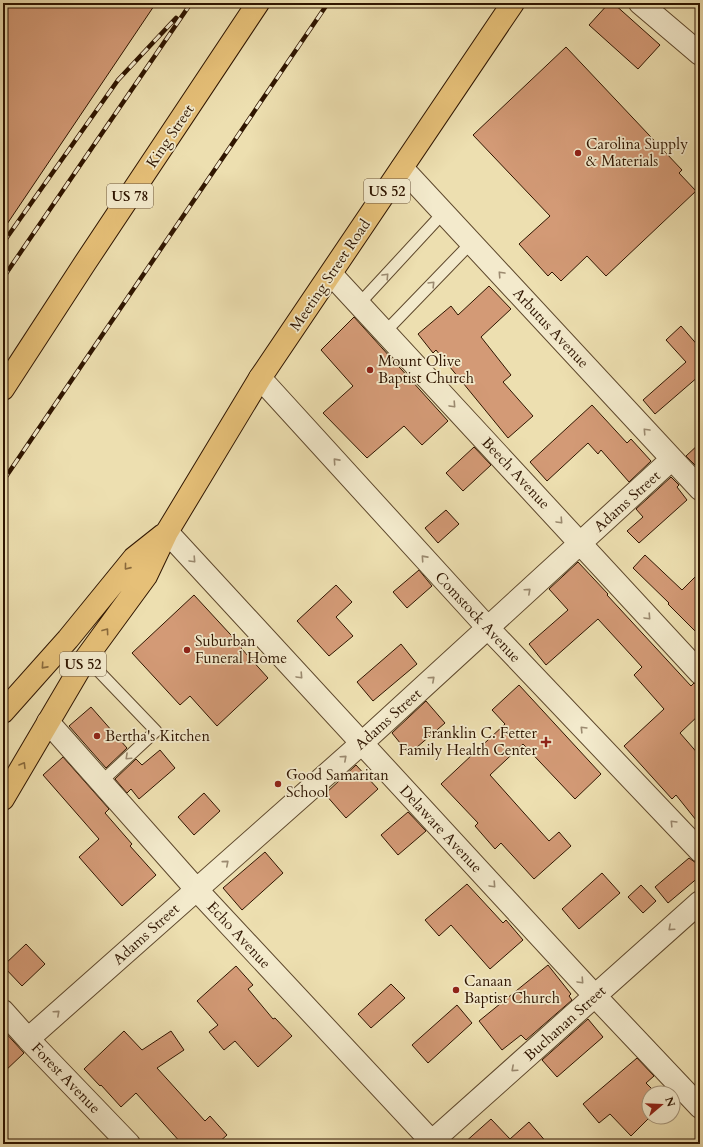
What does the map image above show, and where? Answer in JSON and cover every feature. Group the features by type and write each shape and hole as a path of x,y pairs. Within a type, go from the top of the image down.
{"main road":[{"name":"King Street","path":"3,389 258,3"},
{"name":"Meeting Street Road","path":"3,799 86,658 146,576 167,532 260,378 514,3"},
{"name":"Meeting Street Road","path":"3,712 68,639 134,558 167,532"}],"street":[{"path":"640,3 700,54"},
{"name":"Arbutus Avenue","path":"402,168 700,489"},
{"name":"Beech Avenue","path":"331,274 700,673"},
{"name":"Comstock Avenue","path":"260,378 488,628 700,851"},
{"name":"Adams Street","path":"28,1039 362,743 672,459"},
{"name":"Delaware Avenue","path":"167,532 700,1107"},
{"name":"Echo Avenue","path":"48,722 196,889 432,1143"},
{"name":"Buchanan Street","path":"432,1143 700,902"},
{"name":"Forest Avenue","path":"3,1011 129,1144"}],"lane":[{"path":"359,304 444,212"},
{"path":"385,332 472,242"},
{"path":"86,658 156,731 101,782"}],"building":[{"path":"3,3 156,3 3,230"},
{"path":"609,3 613,3 660,45 638,69 589,25"},
{"name":"Carolina Supply & Materials","path":"566,47 682,170 679,173 696,191 606,276 587,256 561,281 552,272 548,276 519,244 550,216 473,135"},
{"path":"489,286 511,309 481,337 511,375 503,382 533,416 508,438 436,350 433,353 418,334 451,306 458,315"},
{"name":"Mount Olive Baptist Church","path":"354,317 448,421 422,445 404,426 367,458 323,413 353,386 321,350"},
{"path":"681,326 700,348 700,377 699,376 655,414 643,400 686,362 666,340"},
{"path":"592,405 627,443 631,439 651,461 629,482 601,450 598,454 588,443 547,481 530,462"},
{"path":"700,443 700,466 698,468 686,456"},
{"path":"474,447 491,465 463,491 446,473"},
{"path":"671,477 679,485 677,487 687,500 639,543 627,531 643,517 636,509"},
{"path":"446,510 459,524 438,543 425,528"},
{"path":"645,555 682,590 700,572 700,636 633,568"},
{"path":"578,562 691,686 694,683 700,685 700,714 680,733 700,756 700,825 676,795 672,799 624,746 664,709 634,675 642,667 598,619 546,665 529,644 568,610 549,589"},
{"path":"419,570 432,586 407,608 393,592"},
{"path":"336,585 352,602 336,617 353,636 329,656 297,621"},
{"name":"Suburban Funeral Home","path":"194,595 242,647 241,648 268,678 217,726 190,696 180,705 132,653"},
{"path":"401,644 417,664 373,701 357,682"},
{"path":"519,685 601,774 575,799 523,744 490,775 549,841 559,832 571,846 534,879 501,843 495,849 475,826 478,823 441,784 505,724 492,710"},
{"path":"426,701 445,723 409,754 392,733"},
{"name":"Bertha's Kitchen","path":"91,707 127,748 106,768 69,726"},
{"path":"160,750 175,768 139,799 131,789 127,793 115,779 136,759 142,765"},
{"path":"63,757 109,809 105,813 132,844 130,846 156,875 122,906 79,857 99,839 43,775"},
{"path":"356,765 378,789 346,818 325,794"},
{"path":"204,793 220,811 194,835 178,817"},
{"path":"408,812 426,831 398,855 381,835"},
{"path":"265,852 283,873 242,910 223,888"},
{"path":"689,858 696,863 700,863 700,876 668,903 655,887"},
{"path":"602,873 620,893 579,929 562,909"},
{"path":"467,884 503,923 506,920 523,940 490,969 451,925 439,936 425,920"},
{"path":"641,885 656,901 643,913 628,897"},
{"path":"26,944 45,964 22,986 3,966"},
{"path":"548,965 571,994 569,996 572,1000 526,1040 521,1035 502,1050 479,1021"},
{"path":"236,966 253,985 248,989 273,1019 275,1018 292,1036 258,1067 235,1041 224,1050 209,1032 218,1025 197,1001"},
{"path":"391,984 405,998 371,1028 358,1014"},
{"path":"457,1005 472,1023 428,1063 412,1045"},
{"path":"588,1019 603,1037 557,1077 542,1060"},
{"path":"3,1030 24,1053 3,1073"},
{"path":"124,1031 142,1050 171,1031 184,1050 157,1068 205,1121 210,1116 227,1135 217,1144 182,1144 136,1093 121,1107 101,1085 100,1086 84,1069"},
{"path":"637,1058 654,1076 646,1083 648,1085 641,1085 642,1125 631,1136 610,1114 599,1123 583,1104"},
{"path":"491,1119 510,1139 529,1122 548,1144 463,1144"}],"railway":[{"path":"3,278 191,3"},
{"path":"3,481 328,3"},
{"path":"3,243 118,80 176,18"}],"place":[{"name":"Carolina Supply & Materials","path":"578,153"},
{"name":"Mount Olive Baptist Church","path":"370,370"},
{"name":"Suburban Funeral Home","path":"187,650"},
{"name":"Bertha's Kitchen","path":"97,736"},
{"name":"Franklin C. Fetter Family Health Center","path":"546,742"},
{"name":"Good Samaritan School","path":"278,784"},
{"name":"Canaan Baptist Church","path":"456,990"}]}
